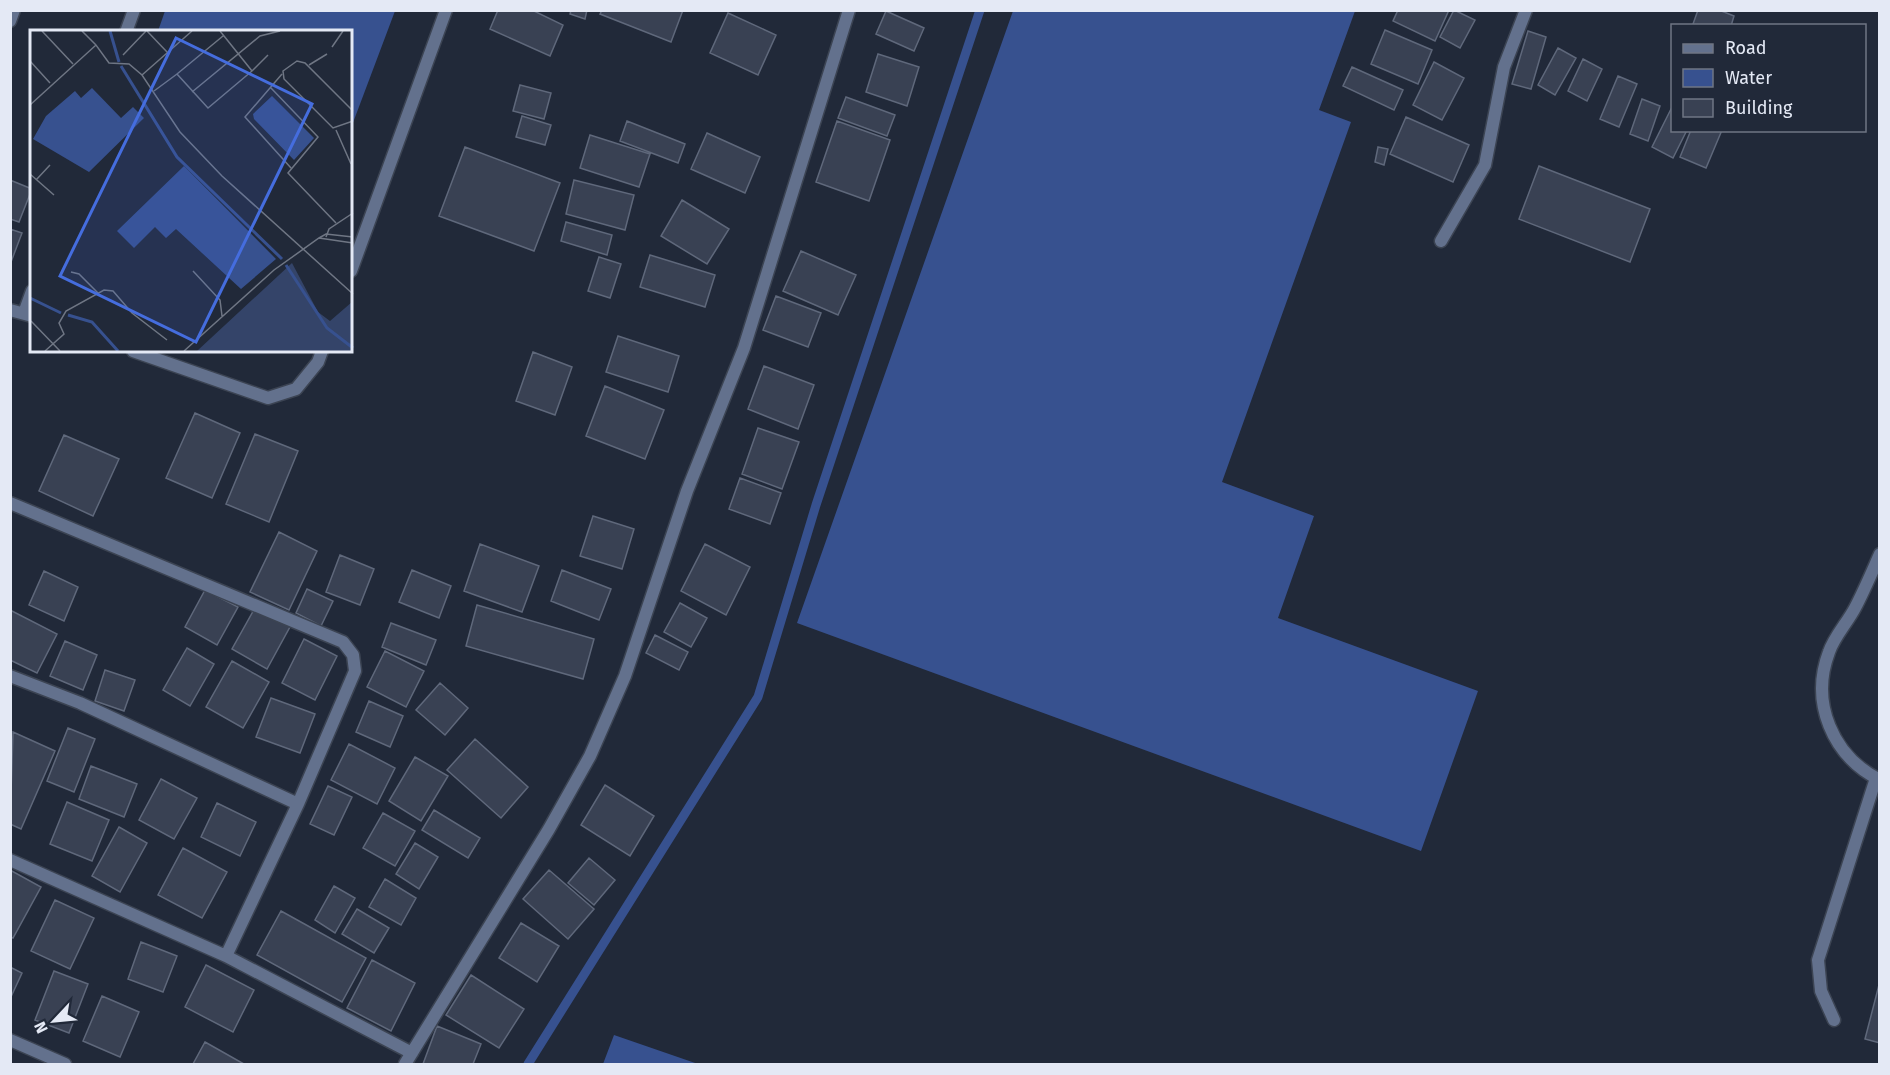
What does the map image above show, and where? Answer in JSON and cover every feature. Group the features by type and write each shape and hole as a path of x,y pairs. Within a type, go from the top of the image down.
{"street":[{"path":"10,21 14,10"},
{"path":"127,30 134,10"},
{"path":"352,269 446,10"},
{"path":"405,1065 549,829 590,756 625,676 687,491 744,348 849,10"},
{"path":"1441,241 1485,165 1504,68 1526,10"},
{"path":"10,310 28,314"},
{"path":"136,352 268,398 296,389 318,362 322,352"},
{"path":"10,503 343,642 353,655 355,671 298,804 226,956"},
{"path":"1834,1020 1821,991 1818,960 1878,779 1843,752 1827,724 1821,686 1829,651 1856,607 1880,554"},
{"path":"10,676 80,703 298,804"},
{"path":"10,860 226,956 411,1053"},
{"path":"10,1040 65,1065"}],"water":[{"path":"165,10 395,11 352,125 352,30 158,30"},
{"path":"1013,11 1355,11 1319,110 1351,122 1222,482 1314,516 1278,618 1478,691 1421,851 797,623"},
{"path":"614,1035 698,1064 603,1064"}],"building":[{"path":"498,10 532,10 563,25 550,56 490,29"},
{"path":"571,10 587,10 585,19 570,14"},
{"path":"602,10 683,10 671,42 600,14"},
{"path":"1398,10 1449,10 1435,41 1393,21"},
{"path":"1454,10 1475,20 1460,48 1440,37"},
{"path":"1698,10 1719,10 1734,16 1732,24 1693,24"},
{"path":"886,11 924,28 914,51 876,34"},
{"path":"728,13 776,35 758,75 710,53"},
{"path":"1385,30 1432,50 1418,84 1371,64"},
{"path":"1528,31 1546,37 1531,89 1512,84"},
{"path":"1558,48 1576,58 1555,95 1538,85"},
{"path":"878,54 919,67 907,106 866,92"},
{"path":"1583,59 1602,69 1587,101 1568,91"},
{"path":"1434,62 1464,78 1442,120 1413,105"},
{"path":"1352,67 1403,90 1394,110 1343,86"},
{"path":"1618,76 1637,84 1619,127 1600,119"},
{"path":"520,85 551,93 544,119 513,111"},
{"path":"846,97 895,115 887,136 838,118"},
{"path":"1642,99 1660,106 1648,141 1630,134"},
{"path":"1671,109 1671,132 1686,132 1673,158 1652,147"},
{"path":"522,116 551,125 545,145 516,137"},
{"path":"1406,117 1469,145 1453,182 1390,154"},
{"path":"627,121 685,144 678,163 620,141"},
{"path":"837,121 890,140 869,201 816,182"},
{"path":"1690,132 1721,132 1706,168 1680,157"},
{"path":"707,133 760,157 745,193 691,169"},
{"path":"590,135 650,154 639,187 580,168"},
{"path":"465,147 560,183 534,251 439,216"},
{"path":"1378,147 1388,149 1384,165 1375,162"},
{"path":"1539,166 1650,209 1630,262 1519,219"},
{"path":"10,180 30,188 30,194 19,222 10,219"},
{"path":"574,180 634,195 625,230 566,214"},
{"path":"682,200 729,229 707,264 661,236"},
{"path":"566,222 612,235 607,255 561,241"},
{"path":"10,229 22,233 11,262 10,262"},
{"path":"801,251 856,275 838,315 783,291"},
{"path":"650,255 715,275 705,307 640,287"},
{"path":"599,257 621,264 610,298 588,291"},
{"path":"776,296 821,313 808,347 763,330"},
{"path":"618,336 679,356 668,392 606,372"},
{"path":"533,352 572,367 555,415 516,401"},
{"path":"764,366 814,385 798,429 748,409"},
{"path":"605,386 664,410 645,459 586,436"},
{"path":"195,413 240,433 212,498 166,478"},
{"path":"758,428 799,442 782,489 742,474"},
{"path":"255,434 298,451 269,522 226,504"},
{"path":"64,435 119,459 93,516 39,491"},
{"path":"740,478 781,493 770,524 729,509"},
{"path":"593,516 634,529 622,569 580,556"},
{"path":"279,532 317,551 289,610 250,592"},
{"path":"480,544 539,566 522,612 464,591"},
{"path":"705,544 750,567 726,615 681,591"},
{"path":"340,555 374,569 360,605 326,592"},
{"path":"412,570 451,586 439,618 399,602"},
{"path":"562,570 611,589 599,620 551,601"},
{"path":"44,571 78,587 64,621 29,605"},
{"path":"307,589 333,601 321,626 296,613"},
{"path":"205,590 238,607 217,645 185,627"},
{"path":"680,603 707,618 691,647 664,632"},
{"path":"477,605 594,639 583,679 466,646"},
{"path":"256,606 291,625 267,669 232,649"},
{"path":"10,610 57,634 37,673 10,660"},
{"path":"391,623 436,640 426,665 382,647"},
{"path":"655,635 688,652 679,670 646,653"},
{"path":"304,639 337,656 315,700 282,683"},
{"path":"65,641 97,655 83,690 50,676"},
{"path":"187,648 214,664 190,706 163,690"},
{"path":"385,651 424,671 406,707 367,687"},
{"path":"232,661 269,682 243,728 206,707"},
{"path":"105,670 135,680 124,711 95,701"},
{"path":"440,683 468,708 445,735 416,710"},
{"path":"271,698 315,714 300,753 256,737"},
{"path":"369,701 403,716 390,747 356,732"},
{"path":"68,728 95,739 74,792 47,781"},
{"path":"13,732 55,751 21,829 10,824"},
{"path":"475,739 528,787 501,818 447,770"},
{"path":"349,744 395,768 377,804 331,780"},
{"path":"415,757 448,776 421,821 389,801"},
{"path":"91,766 137,784 124,817 79,799"},
{"path":"161,779 197,798 174,839 139,820"},
{"path":"605,785 654,816 630,856 581,825"},
{"path":"328,786 352,797 334,835 310,824"},
{"path":"67,802 109,820 92,861 50,844"},
{"path":"217,803 256,822 240,856 201,837"},
{"path":"434,810 480,838 468,858 422,830"},
{"path":"383,813 415,831 395,866 363,848"},
{"path":"119,827 147,843 120,892 92,876"},
{"path":"415,843 438,857 419,889 396,874"},
{"path":"183,848 227,872 202,918 158,895"},
{"path":"589,858 615,880 594,905 568,883"},
{"path":"10,870 41,887 13,938 10,937"},
{"path":"549,870 594,909 568,939 523,899"},
{"path":"385,879 416,898 401,925 369,907"},
{"path":"334,886 355,898 335,933 315,920"},
{"path":"55,900 94,918 70,969 31,951"},
{"path":"357,909 389,928 374,953 342,934"},
{"path":"281,911 366,958 342,1002 257,955"},
{"path":"521,923 559,946 537,982 499,958"},
{"path":"141,942 177,956 163,992 128,979"},
{"path":"372,960 415,983 391,1031 347,1008"},
{"path":"206,965 254,990 233,1032 185,1007"},
{"path":"10,967 22,973 10,999"},
{"path":"54,971 88,984 69,1033 35,1020"},
{"path":"471,975 524,1009 499,1048 446,1015"},
{"path":"1880,981 1880,1043 1865,1039"},
{"path":"102,996 139,1012 120,1057 83,1041"},
{"path":"437,1026 481,1044 473,1064 423,1064"},
{"path":"205,1042 244,1064 193,1064"}],"waterway":[{"path":"528,1064 758,697 816,505 980,10"}]}
